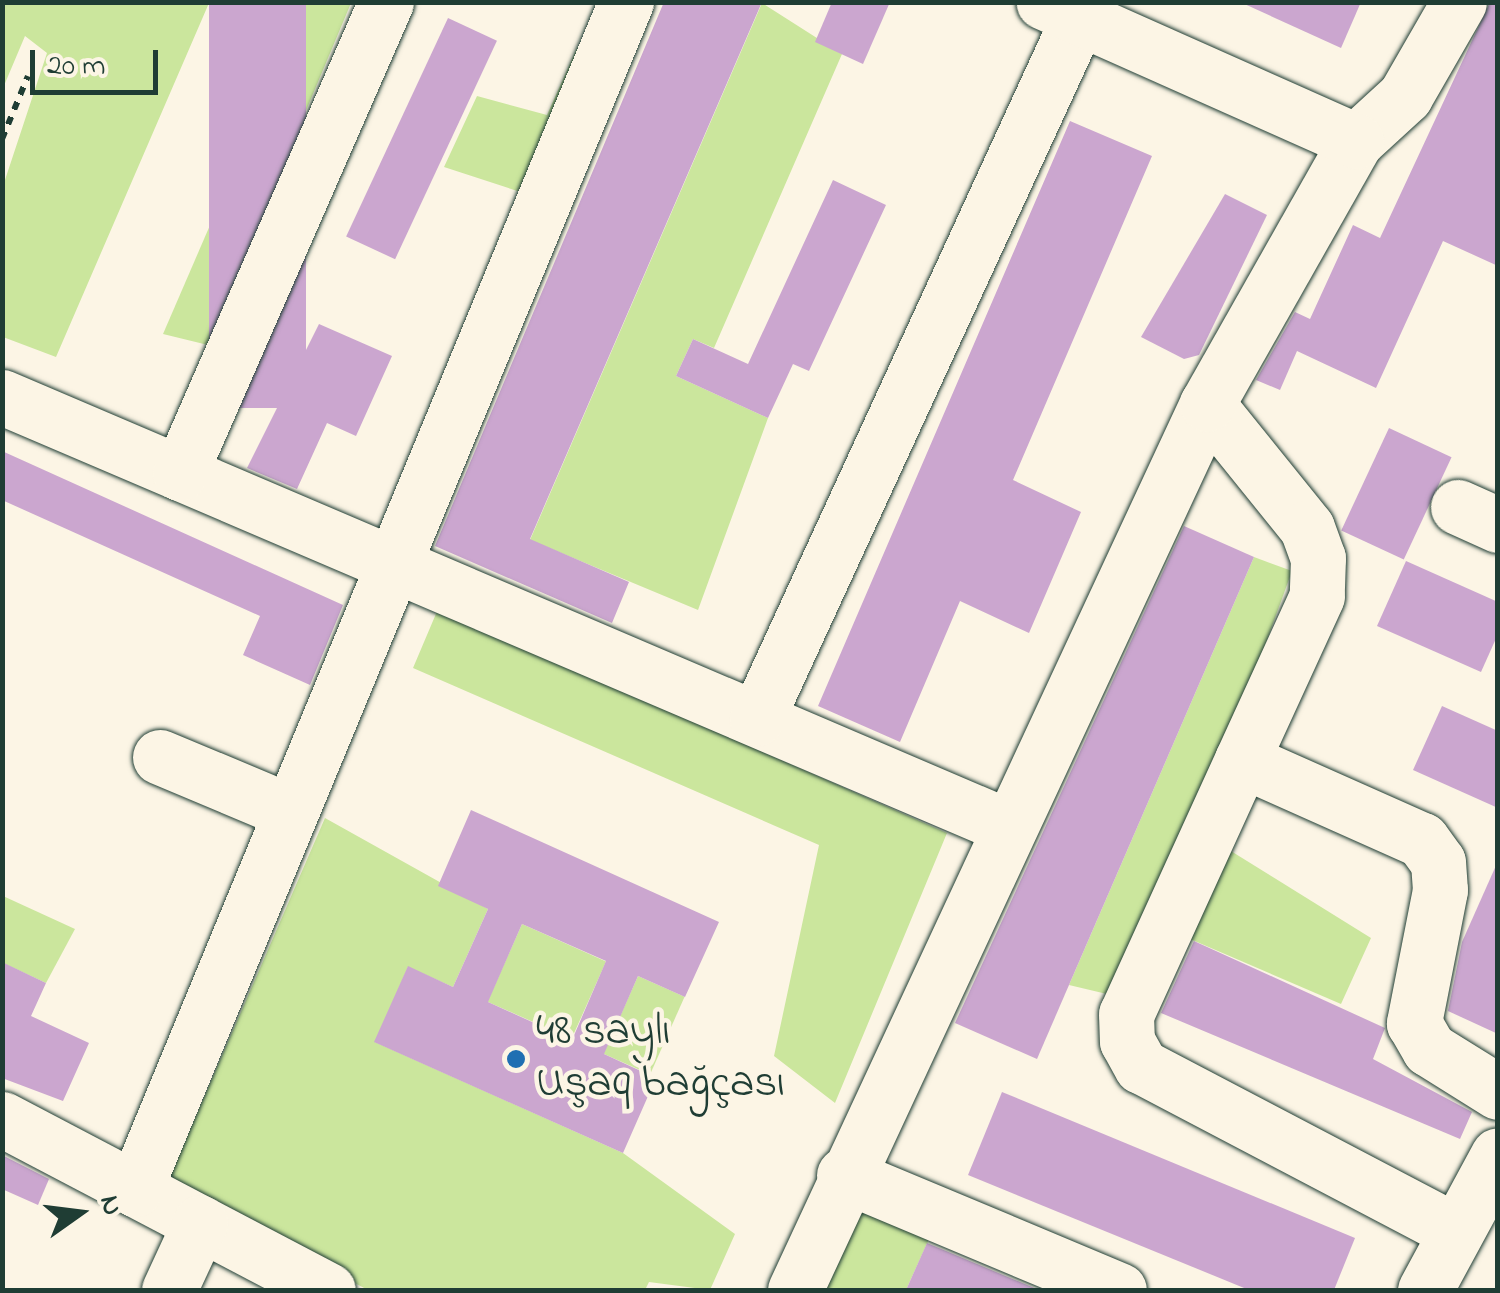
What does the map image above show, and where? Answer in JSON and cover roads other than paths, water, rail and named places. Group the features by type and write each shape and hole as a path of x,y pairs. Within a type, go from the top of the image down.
{"lane":[{"path":"180,472 386,2"},
{"path":"135,1189 389,565 626,2"},
{"path":"795,1290 844,1176 1207,404 1356,141 1405,96 1460,2"},
{"path":"757,718 1061,11 1356,141"},
{"path":"2,397 1007,826"},
{"path":"1207,404 1307,528 1318,558 1316,596 1126,1014 1127,1041 1140,1066 1452,1229"},
{"path":"160,757 289,811"},
{"path":"1242,760 1422,840 1438,862 1440,890 1414,1023 1429,1049 1498,1092"},
{"path":"2,1119 328,1290"},
{"path":"1425,1290 1452,1229 1498,1155"},
{"path":"844,1176 1047,1276 1120,1290"},
{"path":"170,1290 200,1223"}],"place":[{"name":"48 saylı Uşaq bağçası","path":"516,1059"}]}
